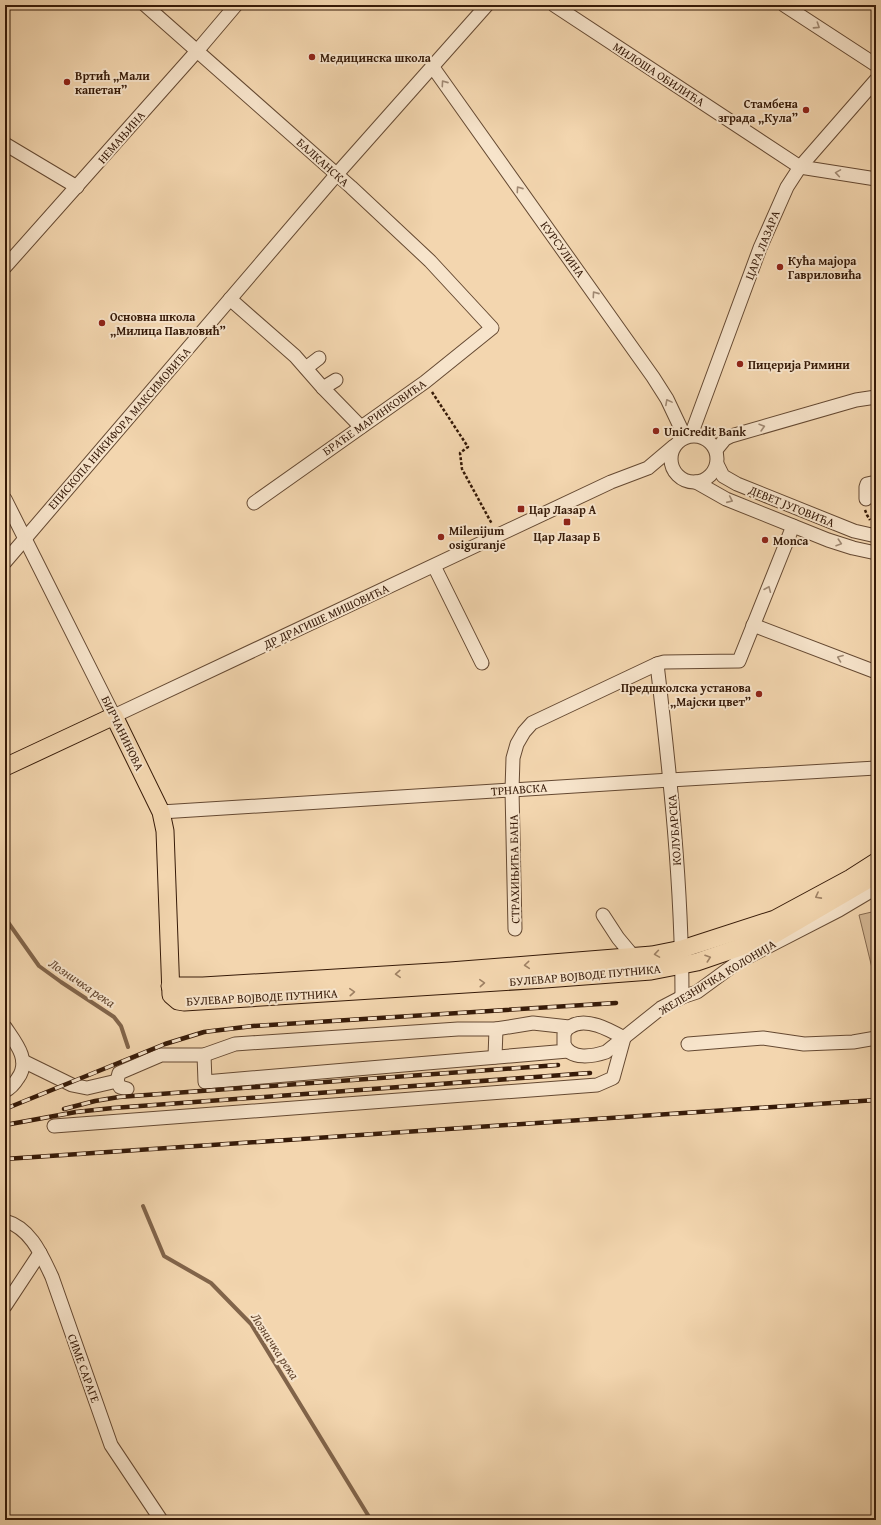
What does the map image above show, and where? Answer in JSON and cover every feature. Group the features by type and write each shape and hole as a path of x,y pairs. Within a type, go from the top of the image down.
{"main road":[{"name":"ДР ДРАГИШЕ МИШОВИЋА","path":"5,767 114,716"},
{"name":"БИРЧАНИНОВА","path":"114,716 161,812 165,831 170,986"},
{"name":"БУЛЕВАР ВОЈВОДЕ ПУТНИКА","path":"876,862 851,878 775,919 682,957 651,971 184,1002 178,1001 171,995 170,986 203,986 450,971 633,956 652,955 682,957 698,962 770,936 876,875"}],"street":[{"name":"БАЛКАНСКА","path":"145,5 337,174 430,261 492,328"},
{"name":"НЕМАЊИНА","path":"5,267 236,5"},
{"name":"ЕПИСКОПА НИКИФОРА МАКСИМОВИЋА","path":"5,562 337,174 487,5"},
{"name":"МИЛОША ОБИЛИЋА","path":"554,5 800,167 876,179"},
{"path":"784,5 876,66"},
{"name":"КУРСУЛИНА","path":"432,66 653,377 688,436"},
{"name":"ЦАРА ЛАЗАРА","path":"688,436 760,248 787,187 800,167 876,80"},
{"path":"5,144 77,187"},
{"path":"230,299 290,351 361,427"},
{"name":"БРАЋЕ МАРИНКОВИЋА","path":"254,503 425,382 492,328"},
{"path":"306,368 318,358"},
{"path":"324,388 336,380"},
{"path":"716,450 725,439 731,436 856,400 876,397"},
{"path":"688,436 699,436 706,438 716,450 717,464 714,471 703,480 696,482 685,480 677,474 671,461 674,446 688,436"},
{"name":"ДР ДРАГИШЕ МИШОВИЋА","path":"114,716 611,482 648,468 674,446"},
{"name":"ДЕВЕТ ЈУГОВИЋА","path":"717,464 723,476 737,484 854,531 876,536"},
{"name":"ДР ДРАГИШЕ МИШОВИЋА","path":"648,468 669,470 677,474"},
{"name":"ДЕВЕТ ЈУГОВИЋА","path":"696,482 726,499 828,540 876,553"},
{"path":"866,499 867,484 876,482"},
{"name":"БИРЧАНИНОВА","path":"5,499 114,716"},
{"name":"СТРАХИЊИЋА БАНА","path":"515,929 512,790 513,758 517,744 524,732 532,723 657,664 664,662 739,661 793,526"},
{"path":"434,566 482,663"},
{"path":"753,625 876,672"},
{"name":"КОЛУБАРСКА","path":"657,664 670,780 682,957 682,997"},
{"name":"ТРНАВСКА","path":"161,812 876,768"},
{"name":"ЖЕЛЕЗНИЧКА КОЛОНИЈА","path":"204,1055 205,1082 568,1051 577,1055 596,1055 606,1052 661,1008 682,997 697,992 738,962 839,910 876,888"},
{"path":"603,915 618,938 633,956"},
{"path":"23,1061 72,1085 87,1088 122,1085 119,1073 161,1056 204,1055 235,1044 458,1029 496,1029 533,1023 569,1027 578,1023 589,1023 612,1031 624,1038 614,1078 597,1085 54,1126"},
{"path":"5,1027 18,1046 23,1061 20,1075 5,1091"},
{"path":"568,1051 564,1044 564,1034 569,1027"},
{"path":"495,1057 496,1029"},
{"path":"688,1044 763,1038 804,1044 853,1042 876,1038"},
{"name":"СИМЕ САРАГЕ","path":"5,1221 23,1232 33,1241 40,1253 52,1277 112,1445 161,1520"},
{"path":"5,1306 40,1253"}],"path":[{"path":"425,382 468,447 460,453 462,469 492,524"}],"shaded area":[{"path":"876,911 876,967 872,968 859,915"}],"waterway":[{"name":"Лозничка река","path":"5,918 39,966 114,1017 121,1026 128,1047"},
{"name":"Лозничка река","path":"143,1206 164,1256 211,1283 251,1324 371,1520"}],"railway":[{"path":"5,1109 165,1044 204,1032 253,1026 616,1003"},
{"path":"64,1109 95,1101 119,1097 558,1065"},
{"path":"5,1125 76,1112 113,1108 590,1073"},
{"path":"5,1159 876,1100"}],"place":[{"name":"Медицинска школа","path":"312,57"},
{"name":"Вртић „Мали капетан”","path":"67,82"},
{"name":"Стамбена зграда „Кула”","path":"806,110"},
{"name":"Кућа мајора Гавриловића","path":"780,267"},
{"name":"Основна школа „Милица Павловић”","path":"102,323"},
{"name":"Пицерија Римини","path":"740,364"},
{"name":"UniCredit Bank","path":"656,431"},
{"name":"Цар Лазар А","path":"521,509"},
{"name":"Цар Лазар Б","path":"567,522"},
{"name":"Milenijum osiguranje","path":"441,537"},
{"name":"Monca","path":"765,540"},
{"name":"Предшколска установа „Мајски цвет”","path":"759,694"}]}
